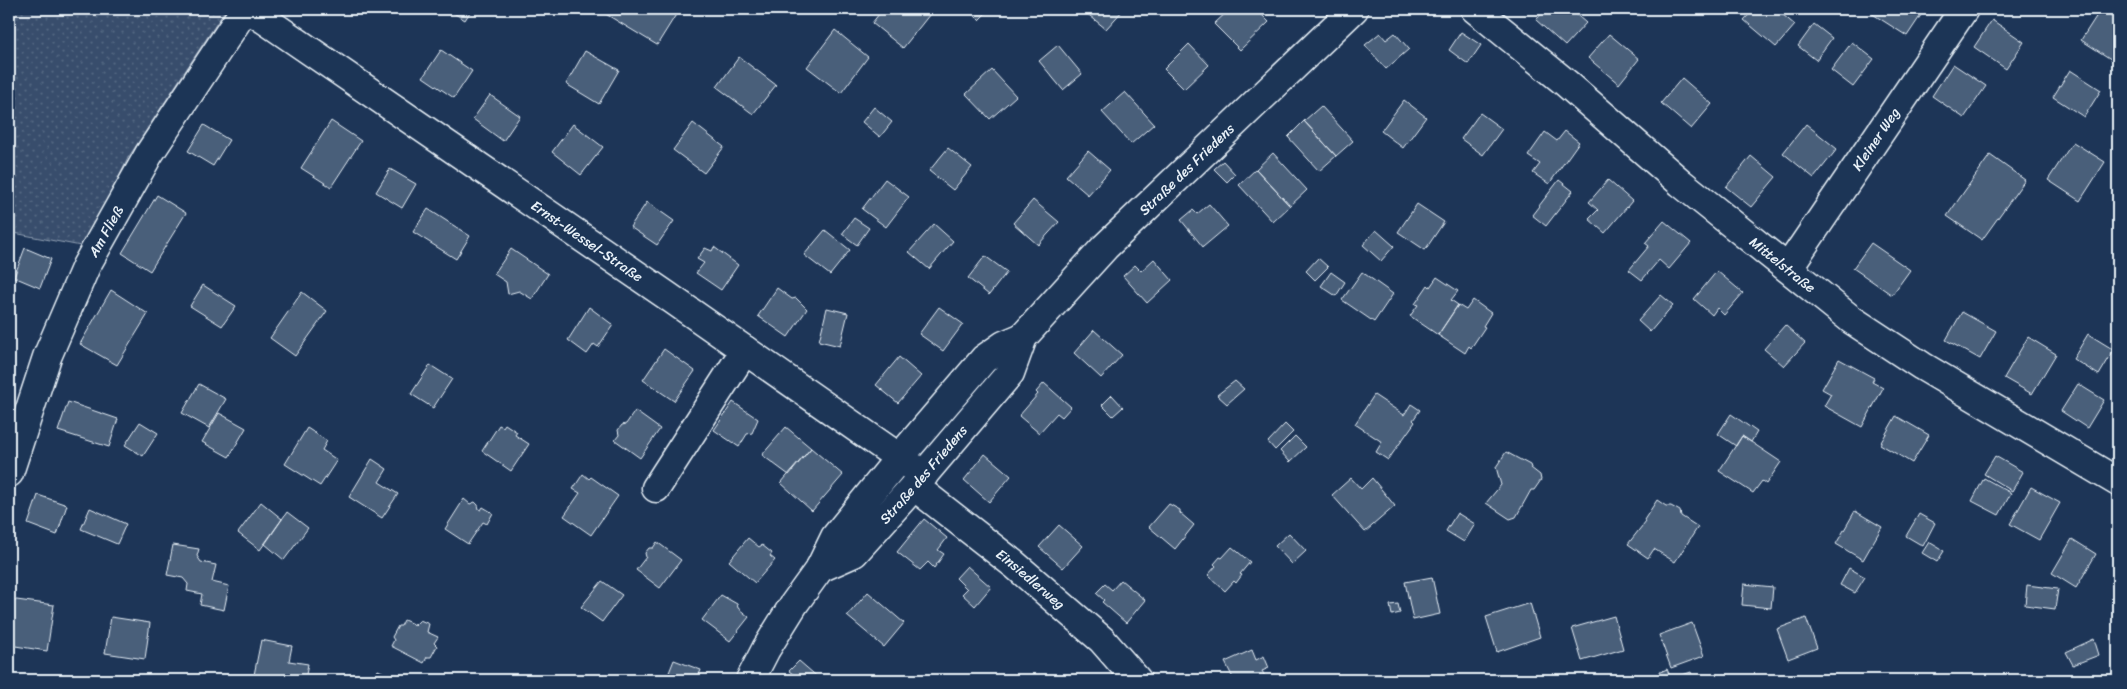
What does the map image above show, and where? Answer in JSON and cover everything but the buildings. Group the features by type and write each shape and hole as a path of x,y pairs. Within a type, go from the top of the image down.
{"street":[{"name":"Ernst-Wessel-Straße","path":"247,9 900,457 919,480"},
{"name":"Am Fließ","path":"9,473 47,358 86,266 149,154 247,9"},
{"name":"Straße des Friedens","path":"820,568 854,553 919,480 1010,373 1024,337 1105,247 1354,9"},
{"name":"Mittelstraße","path":"1475,9 1573,89 1681,182 1852,320 1922,366 2118,482"},
{"name":"Kleiner Weg","path":"1788,268 1964,9"},
{"name":"Straße des Friedens","path":"750,680 766,649 820,568 835,537 900,457 984,359 1004,345 1024,337"},
{"path":"656,488 745,350"},
{"name":"Einsiedlerweg","path":"919,480 1102,640 1136,680"}],"shaded area":[{"path":"9,9 226,9 128,158 86,247 9,232"}]}
